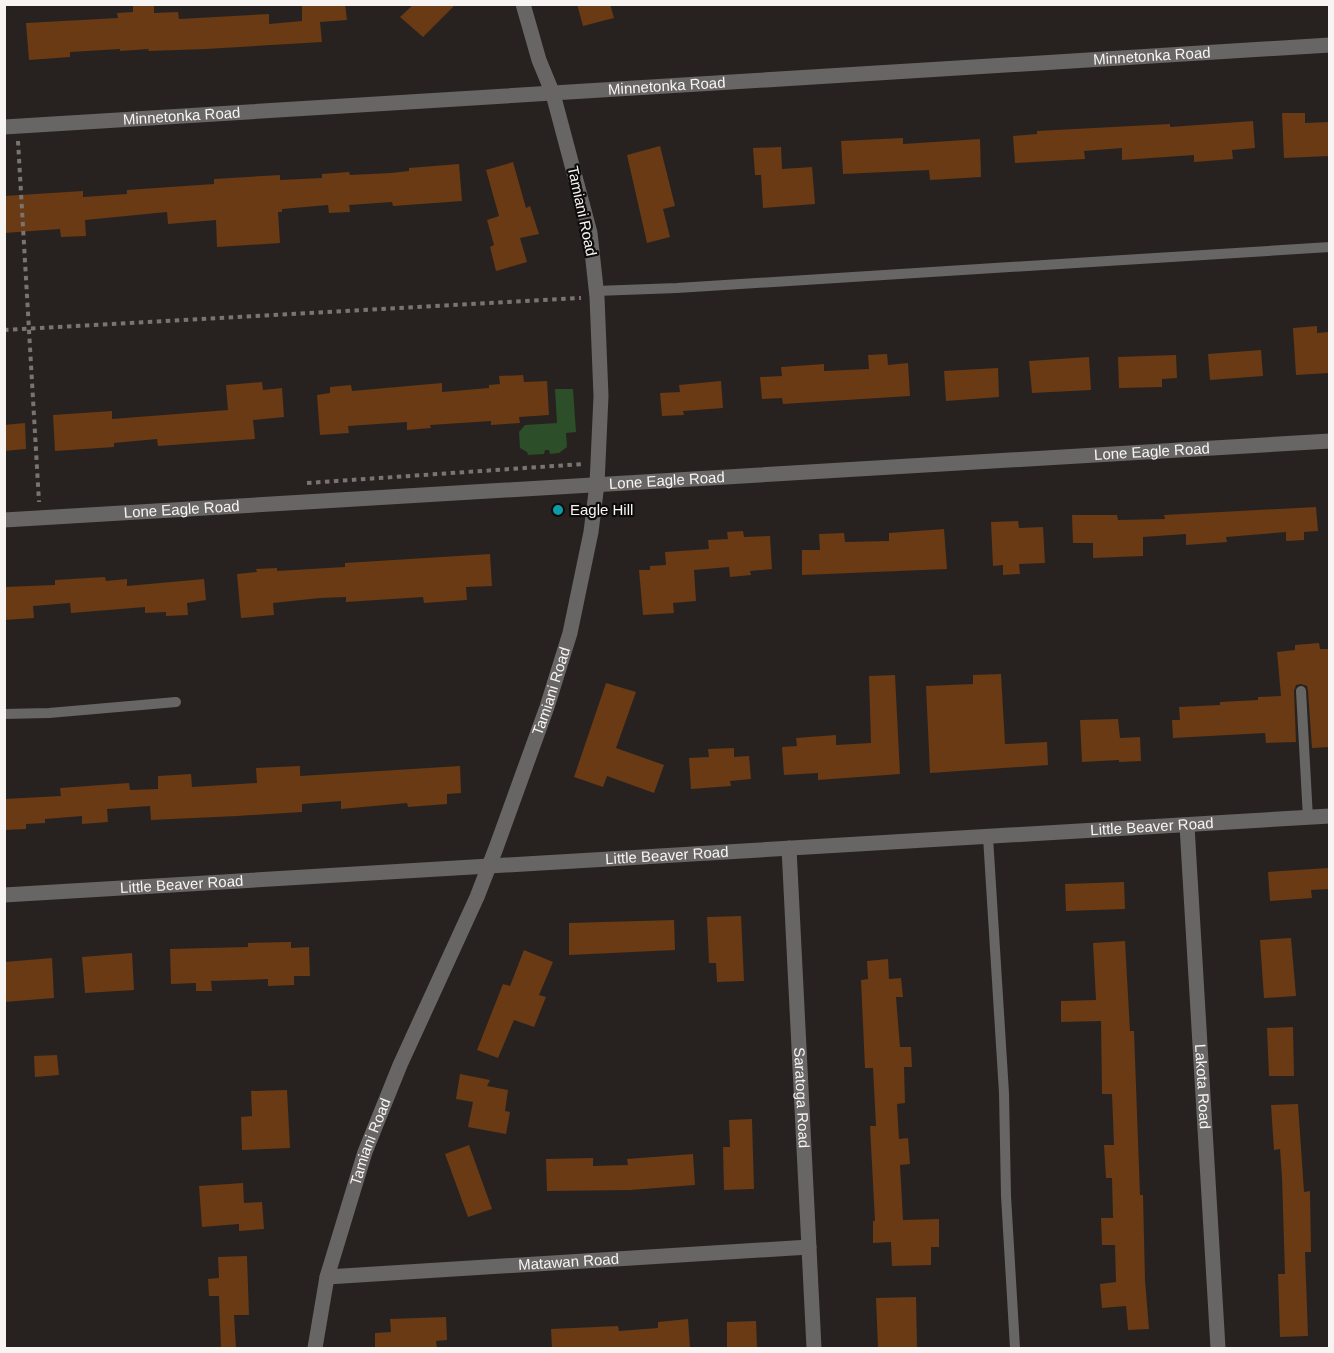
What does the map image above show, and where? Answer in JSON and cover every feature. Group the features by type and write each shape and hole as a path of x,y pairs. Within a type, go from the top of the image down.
{"street":[{"name":"Tamiani Road","path":"315,1348 327,1277 365,1152 400,1065 489,867 547,707 570,633 591,532 597,484 601,396 592,295 590,233 553,94 539,60 524,4"},
{"name":"Minnetonka Road","path":"11,126 1329,45"},
{"name":"Lone Eagle Road","path":"4,520 1329,441"},
{"name":"Little Beaver Road","path":"4,895 1329,816"},
{"name":"Lakota Road","path":"1187,826 1218,1348"},
{"name":"Saratoga Road","path":"789,848 814,1348"},
{"name":"Matawan Road","path":"327,1277 809,1247"}],"lane":[{"path":"592,295 1329,247"},
{"path":"1300,691 1308,818"},
{"path":"4,714 49,713 176,702"},
{"path":"988,837 1004,1094 1006,1196 1015,1348"}],"path":[{"path":"11,126 18,142 40,518"},
{"path":"11,142 18,142"},
{"path":"581,287 592,295"},
{"path":"582,309 592,295"},
{"path":"4,330 592,295"},
{"path":"584,464 585,458"}],"green space":[{"path":"555,389 573,389 576,432 566,433 567,447 559,453 550,454 549,450 545,450 544,454 528,455 520,448 519,432 525,425 557,423"}],"building":[{"path":"133,4 154,4 154,13 178,12 179,19 269,14 269,24 302,21 302,4 345,4 347,20 320,22 322,42 206,49 120,51 120,49 70,52 70,57 29,60 26,23 118,18 117,13 133,12"},
{"path":"414,4 456,4 423,37 400,17"},
{"path":"577,4 610,4 614,18 583,26"},
{"path":"1282,113 1305,113 1305,123 1329,122 1329,156 1284,158"},
{"path":"1253,121 1255,148 1232,150 1233,159 1194,162 1194,155 1122,160 1122,148 1084,151 1085,159 1015,163 1013,136 1037,134 1037,131 1170,124 1170,127"},
{"path":"903,138 903,144 980,139 981,177 930,180 929,170 843,174 841,141"},
{"path":"660,146 675,206 663,209 670,237 647,243 627,155"},
{"path":"781,147 782,169 812,167 815,204 763,208 761,175 755,175 753,148"},
{"path":"513,162 526,208 530,206 539,234 520,238 527,262 496,271 490,247 494,245 487,220 499,216 486,170"},
{"path":"459,164 462,201 393,206 392,202 349,205 350,212 329,213 328,205 282,209 282,212 278,212 280,243 217,247 216,220 168,224 167,212 85,220 86,236 61,237 60,229 4,233 4,196 83,191 83,197 127,194 127,190 214,184 214,179 280,175 280,180 322,178 322,174 391,173 409,171 409,168"},
{"path":"1317,326 1317,333 1329,332 1329,373 1296,375 1293,328"},
{"path":"1261,350 1263,376 1210,380 1208,354"},
{"path":"887,354 888,365 908,363 910,396 783,404 782,398 762,399 760,377 782,376 781,367 824,364 824,371 869,369 868,355"},
{"path":"1176,355 1177,378 1162,379 1162,387 1119,388 1118,357"},
{"path":"1089,357 1091,390 1032,393 1029,361"},
{"path":"998,368 999,397 946,401 944,371"},
{"path":"523,375 524,382 547,381 549,415 519,417 520,423 491,425 491,421 430,425 431,428 407,430 407,422 348,426 349,433 320,435 317,395 330,393 330,387 351,385 352,391 442,383 442,392 489,388 489,385 500,384 499,376"},
{"path":"721,381 723,408 683,411 684,415 662,416 660,393 680,392 679,385"},
{"path":"262,382 263,390 282,388 284,417 253,420 255,439 158,446 157,439 114,443 114,447 55,451 53,415 112,411 112,419 228,410 226,385"},
{"path":"25,423 26,449 4,451 4,425"},
{"path":"1316,507 1318,531 1304,532 1304,540 1286,541 1286,532 1226,537 1227,542 1186,545 1186,534 1143,537 1143,556 1093,558 1093,543 1073,543 1072,515 1117,515 1118,520 1165,519 1164,515"},
{"path":"1018,521 1019,528 1043,527 1045,563 1019,564 1020,574 1003,575 1003,565 993,566 991,522"},
{"path":"944,529 947,569 802,575 802,550 820,550 819,534 844,533 845,542 889,541 889,533"},
{"path":"743,531 744,537 770,536 772,569 750,571 751,575 730,577 729,567 694,570 696,601 673,603 674,613 643,615 639,570 650,570 650,566 666,565 665,552 709,549 708,540 728,539 727,532"},
{"path":"490,554 492,586 466,587 467,600 424,603 423,597 346,602 346,597 320,598 273,603 274,615 241,618 237,574 257,572 256,569 277,568 277,571 345,567 345,563"},
{"path":"105,577 106,581 127,579 127,586 204,579 206,600 187,603 188,615 166,616 166,612 145,613 145,607 71,613 70,603 33,606 34,618 4,620 4,587 55,585 55,580"},
{"path":"1319,643 1320,649 1329,649 1329,747 1312,748 1308,691 1307,686 1301,684 1296,685 1294,691 1296,742 1266,743 1265,733 1173,738 1172,720 1180,720 1179,707 1220,705 1220,702 1281,696 1277,652 1295,650 1295,645"},
{"path":"1001,674 1005,744 1047,742 1048,765 930,773 926,686 973,684 973,675"},
{"path":"895,675 900,774 818,780 818,773 784,775 782,747 797,746 796,738 836,735 836,745 871,743 869,676"},
{"path":"606,683 636,692 616,748 664,765 654,793 607,776 603,787 574,777"},
{"path":"1118,719 1120,738 1140,737 1141,761 1082,762 1080,720"},
{"path":"734,748 734,757 749,756 751,779 730,781 731,786 691,789 689,758 709,757 708,749"},
{"path":"300,766 300,776 460,766 461,793 447,794 447,804 408,807 407,803 341,809 341,801 302,804 302,812 151,820 150,806 107,809 108,822 82,824 82,816 45,819 45,823 26,824 26,829 4,830 4,799 61,796 60,788 129,783 130,790 158,789 158,776 191,774 192,787 257,783 256,768"},
{"path":"1328,868 1329,889 1311,890 1312,898 1270,901 1268,872"},
{"path":"1124,882 1125,909 1066,911 1065,884"},
{"path":"741,916 744,981 717,982 716,963 709,963 707,917"},
{"path":"674,920 675,950 569,955 569,923"},
{"path":"1291,938 1296,996 1264,998 1260,940"},
{"path":"1125,941 1130,1031 1134,1031 1140,1195 1143,1195 1145,1280 1149,1329 1128,1330 1126,1306 1102,1308 1100,1284 1116,1282 1115,1245 1102,1245 1101,1218 1113,1218 1112,1178 1106,1178 1104,1145 1114,1145 1112,1094 1102,1094 1101,1021 1061,1022 1061,1001 1096,1000 1093,943"},
{"path":"291,942 291,948 309,947 310,976 294,976 294,985 268,986 268,979 211,981 212,991 196,991 196,983 171,984 170,949 248,947 248,943"},
{"path":"524,950 553,962 539,995 546,997 534,1027 514,1020 498,1058 477,1050 503,984 510,986"},
{"path":"132,953 134,990 85,993 82,957"},
{"path":"52,958 54,998 4,1002 4,962"},
{"path":"888,959 889,979 901,978 903,997 896,997 900,1047 911,1047 912,1067 904,1067 905,1103 897,1104 899,1139 908,1138 910,1164 900,1165 903,1220 939,1219 939,1247 931,1247 931,1265 892,1266 891,1242 873,1243 873,1221 875,1221 870,1126 876,1126 873,1068 865,1068 861,980 868,979 867,961"},
{"path":"1293,1027 1294,1076 1269,1076 1267,1028"},
{"path":"57,1055 59,1075 35,1077 34,1056"},
{"path":"460,1074 490,1080 487,1086 508,1090 505,1111 510,1112 506,1134 468,1127 473,1102 456,1099"},
{"path":"287,1090 290,1148 242,1150 241,1117 252,1116 251,1091"},
{"path":"1298,1104 1304,1192 1310,1191 1311,1252 1305,1252 1308,1336 1280,1337 1278,1274 1285,1274 1282,1177 1280,1149 1274,1150 1271,1105"},
{"path":"752,1119 754,1189 724,1190 723,1147 730,1147 729,1120"},
{"path":"469,1145 492,1209 468,1217 445,1154"},
{"path":"693,1154 695,1185 630,1190 547,1191 546,1159 593,1158 593,1166 628,1165 627,1159"},
{"path":"243,1183 244,1203 262,1202 264,1229 239,1231 239,1224 202,1227 199,1186"},
{"path":"247,1256 249,1315 234,1315 236,1348 221,1348 219,1296 209,1296 208,1279 219,1278 218,1257"},
{"path":"916,1297 917,1348 878,1348 876,1298"},
{"path":"446,1317 447,1340 436,1341 437,1348 375,1348 375,1333 391,1332 390,1319"},
{"path":"688,1319 690,1348 552,1348 551,1329 618,1326 619,1331 658,1328 658,1322"},
{"path":"756,1321 757,1348 727,1348 727,1322"}],"place":[{"name":"Eagle Hill","path":"558,510"}]}
